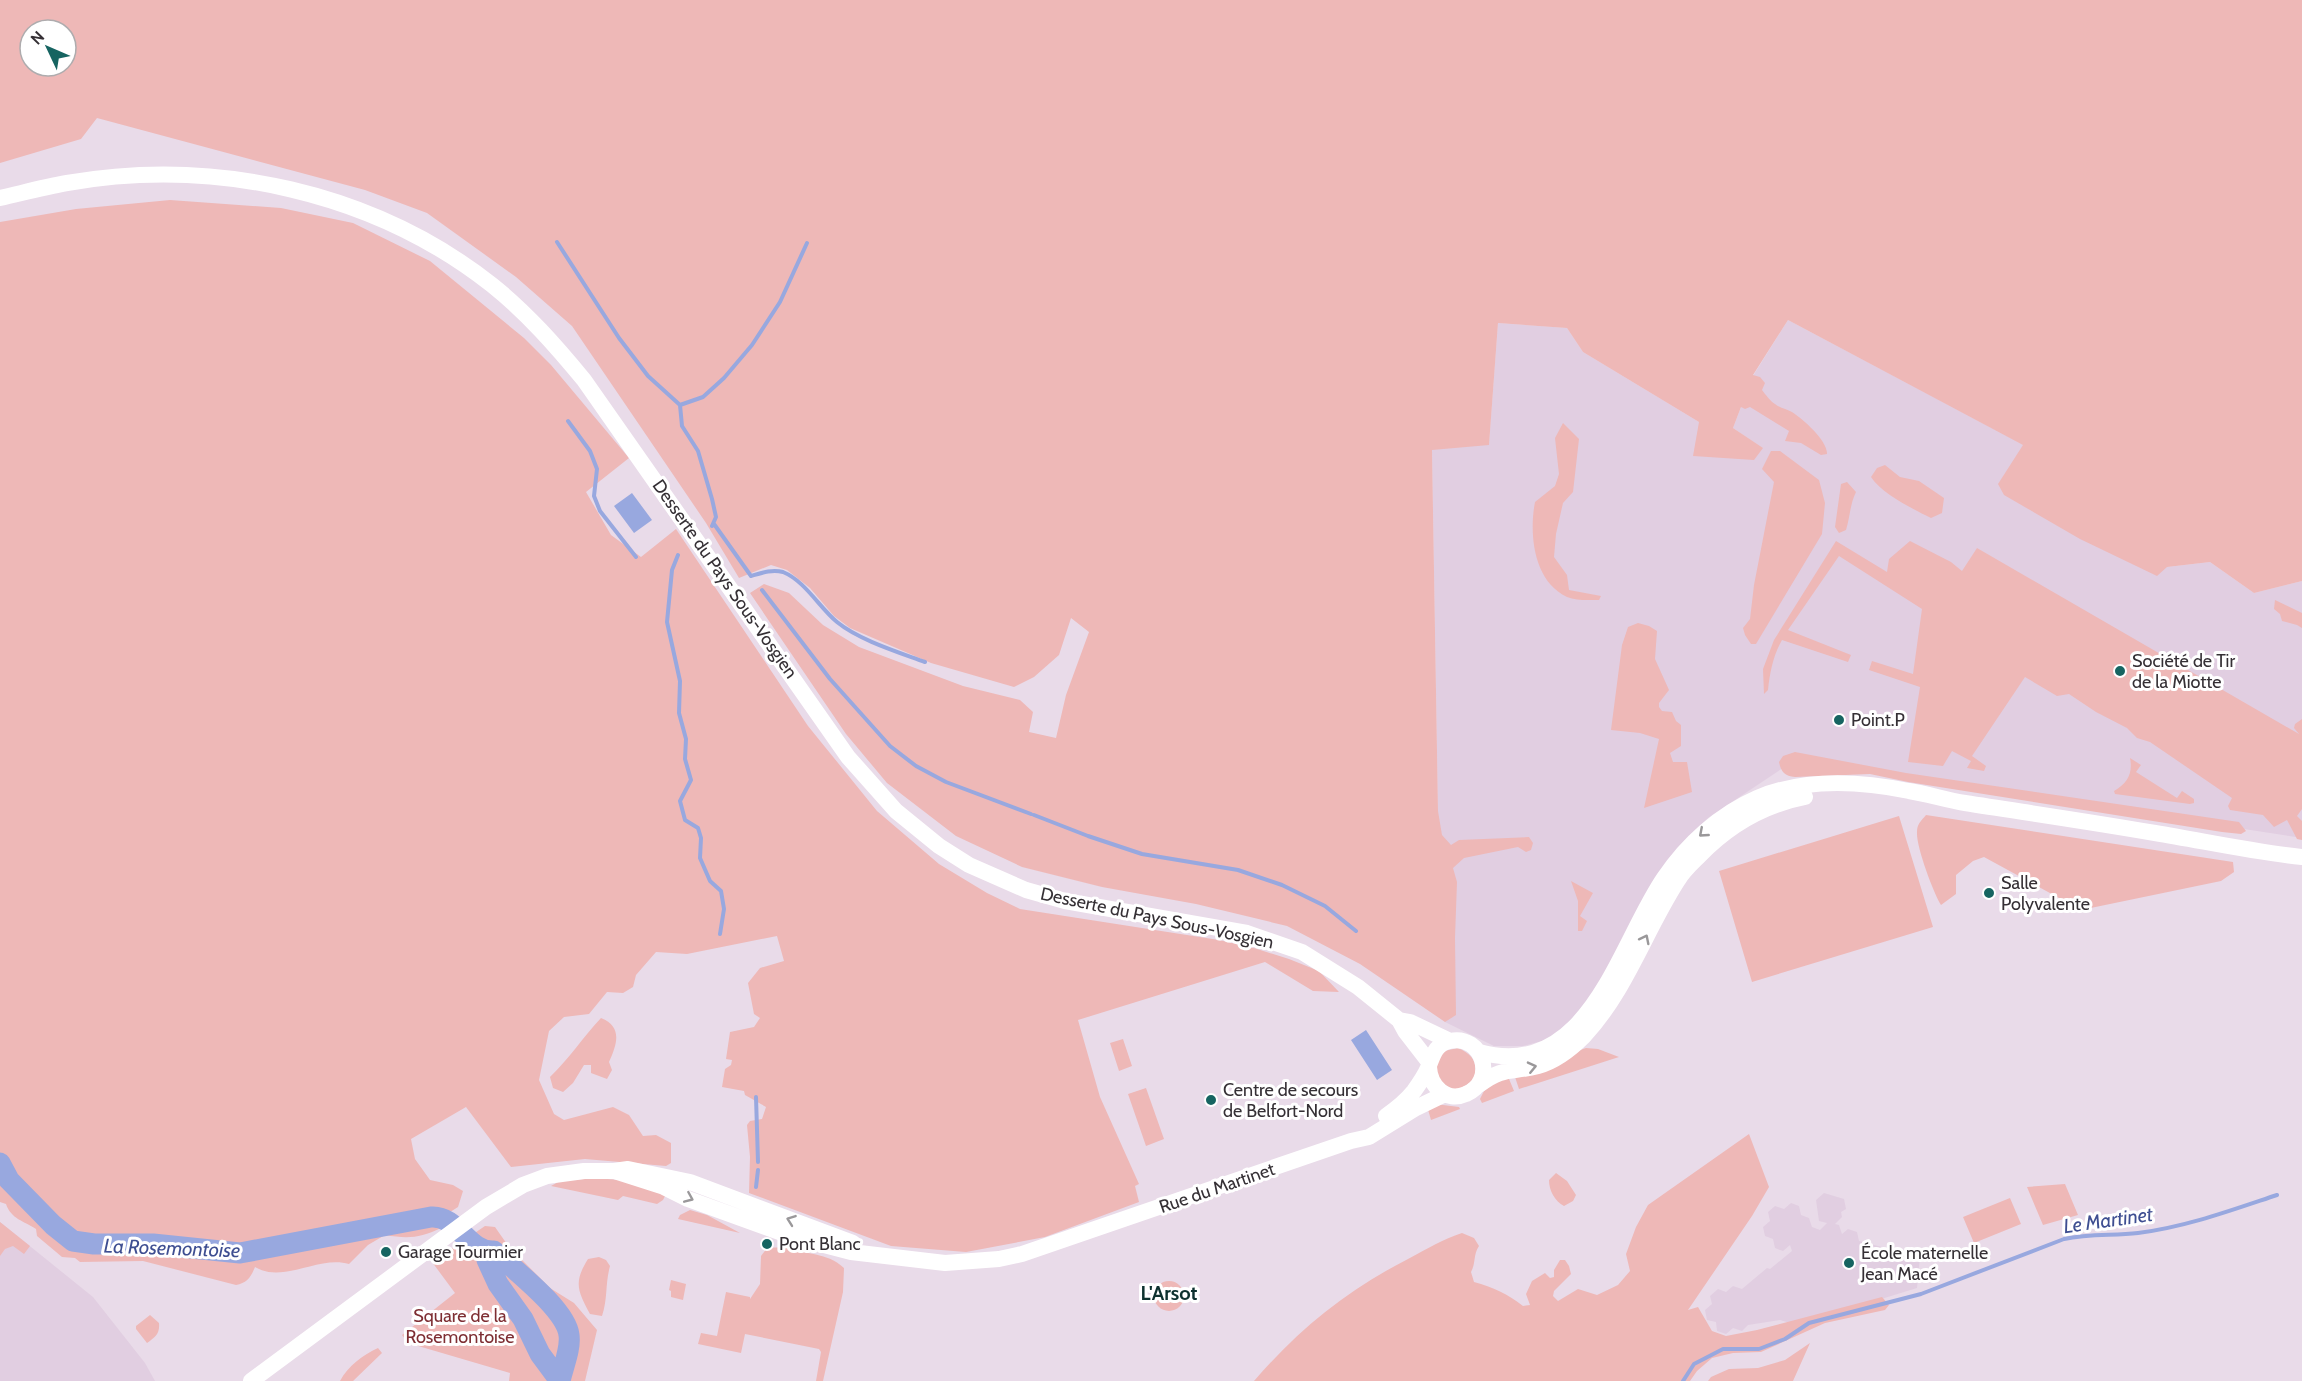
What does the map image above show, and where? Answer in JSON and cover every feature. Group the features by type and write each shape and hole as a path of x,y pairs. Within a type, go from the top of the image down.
{"main road":[{"name":"Desserte du Pays Sous-Vosgien","path":"0,198 68,183 123,177 173,176 254,182 302,191 335,201 411,233 456,259 520,309 543,331 585,380 849,757 872,785 918,830 969,865 1026,890 1065,901 1247,933 1293,948 1333,969 1399,1020 1429,1064"},
{"path":"1399,1020 1410,1022 1450,1041 1466,1042 1479,1052 1500,1056 1529,1053 1559,1041 1576,1026 1594,1003 1616,970 1664,878 1699,836 1737,808 1758,797 1780,791 1825,784 1876,785 1937,798 2302,857"},
{"path":"1429,1064 1431,1081 1437,1089 1445,1094 1462,1096 1501,1071 1531,1067 1554,1059 1582,1038 1613,997 1679,877 1709,846 1743,819 1785,802 1825,794 1847,792 1907,798 1937,798"},
{"path":"1351,1141 1387,1116 1409,1097 1436,1049 1450,1041"},
{"path":"1479,1052 1484,1068 1479,1085"},
{"name":"Rue du Martinet","path":"251,1381 474,1215 516,1189 547,1176 584,1171 614,1171 664,1187 688,1199 782,1233 851,1252 924,1262 980,1262 1022,1254 1071,1239 1351,1141 1369,1137 1416,1108 1445,1094"}],"shaded area":[{"path":"1788,320 2024,445 2011,465 2167,567 2210,562 2254,593 2302,581 2302,838 1853,769 1786,766 1708,818 1678,847 1653,883 1592,998 1557,1037 1523,1046 1494,1046 1445,1022 1438,811 1432,449 1489,444 1498,323 1567,328 1583,352 1699,422 1762,448 1733,428 1753,376"},
{"name":"École maternelle Jean Macé","path":"1824,1193 1844,1199 1846,1209 1841,1212 1842,1217 1835,1224 1839,1225 1842,1234 1848,1229 1857,1232 1859,1241 1920,1257 1917,1288 1797,1325 1780,1320 1748,1325 1742,1331 1733,1328 1726,1334 1717,1331 1716,1322 1707,1320 1705,1310 1712,1304 1710,1296 1718,1289 1726,1292 1733,1286 1742,1289 1792,1251 1790,1245 1783,1251 1775,1248 1773,1239 1765,1236 1763,1227 1770,1221 1768,1212 1775,1206 1784,1209 1791,1203 1799,1206 1801,1215 1809,1218 1812,1227 1820,1230 1827,1223 1819,1221 1816,1200"},
{"path":"0,1222 93,1297 145,1363 155,1381 0,1381"}],"green space":[{"path":"0,0 2302,0 2302,581 2254,593 2210,562 2167,567 2157,576 2080,539 2004,495 1998,484 2023,445 1788,320 1753,375 1760,377 1765,383 1762,390 1771,401 1792,412 1814,431 1823,443 1827,454 1821,455 1801,443 1785,441 1789,431 1750,407 1745,409 1741,407 1733,428 1763,448 1754,460 1693,456 1699,422 1583,352 1567,328 1498,323 1489,445 1432,450 1438,811 1442,835 1451,845 1459,840 1529,837 1533,843 1531,850 1526,852 1518,847 1464,858 1453,868 1457,882 1456,1015 1445,1022 1360,964 1287,926 1196,904 1102,887 1022,867 956,836 887,783 846,734 750,593 764,584 789,593 823,625 859,647 963,686 1020,700 1033,712 1029,732 1056,738 1066,695 1089,632 1071,618 1059,655 1034,677 1014,687 931,663 850,628 834,616 810,588 787,570 771,565 739,578 706,523 572,326 516,277 427,213 365,190 97,118 81,139 0,163"},
{"path":"170,200 281,208 353,223 430,261 524,338 551,365 629,458 586,492 611,535 641,557 676,529 808,726 877,811 939,864 987,893 1020,909 1219,940 1254,948 1319,971 1339,992 1313,991 1265,962 1078,1020 1100,1097 1139,1184 1135,1186 1139,1202 1045,1237 966,1252 891,1246 749,1193 750,1157 747,1125 750,1121 762,1119 766,1107 745,1095 744,1091 722,1087 725,1069 731,1065 732,1060 726,1059 730,1032 754,1027 760,1018 754,1014 748,983 760,968 784,961 777,936 687,954 656,952 636,975 633,987 623,993 607,992 589,1014 564,1017 549,1031 539,1080 554,1114 564,1120 613,1107 629,1115 643,1136 656,1135 671,1143 671,1163 666,1166 585,1159 511,1167 466,1107 411,1139 415,1159 430,1180 453,1185 463,1191 458,1207 447,1214 431,1209 414,1214 416,1224 437,1224 441,1228 414,1237 385,1235 368,1245 349,1264 326,1263 277,1272 255,1267 248,1279 236,1285 143,1261 80,1262 75,1258 62,1257 37,1236 36,1229 11,1213 6,1204 0,1202 0,222 76,209"},
{"path":"1563,423 1579,439 1573,492 1563,503 1556,534 1554,557 1567,575 1569,590 1601,596 1599,600 1571,598 1556,590 1540,568 1536,555 1533,528 1535,502 1555,486 1559,474 1555,438"},
{"path":"1771,451 1780,451 1819,480 1825,503 1822,534 1756,644 1751,644 1743,628 1750,619 1754,585 1774,482 1762,469"},
{"path":"1885,465 1900,477 1919,481 1944,498 1942,513 1931,518 1882,489 1871,477 1877,468"},
{"path":"1847,482 1856,492 1846,530 1839,533 1835,527 1841,484"},
{"path":"1836,541 1887,572 1889,559 1910,541 1951,562 1962,571 1977,548 2299,734 2294,728 2295,724 2302,719 2302,809 2297,816 2302,821 2302,840 2297,839 2287,820 2274,827 2263,815 2230,810 2228,806 2232,798 2150,742 2137,738 2127,728 2096,712 2069,694 2057,696 2025,677 1972,756 1986,766 1984,771 1967,768 1971,761 1952,751 1943,766 1908,762 1920,687 1869,670 1872,661 1913,674 1922,609 1839,556 1788,630 1851,655 1848,662 1782,640 1772,664 1768,690 1764,694 1763,669 1774,640"},
{"path":"2275,600 2302,613 2302,628 2282,621 2280,614 2274,609"},
{"path":"1638,623 1657,631 1655,659 1669,690 1659,703 1659,707 1662,711 1672,712 1676,721 1681,725 1681,746 1670,753 1673,762 1687,762 1692,792 1644,808 1659,739 1640,733 1611,730 1622,645 1628,627"},
{"path":"1795,752 1906,773 2239,822 2246,831 2241,834 2222,832 1870,774 1795,777 1784,773 1779,762 1783,756"},
{"path":"2130,758 2141,765 2136,772 2177,798 2182,791 2194,799 2194,803 2115,794 2114,791 2123,785 2128,777 2131,768"},
{"path":"1926,815 2233,862 2234,872 2221,881 2081,910 1984,857 1973,861 1956,875 1956,894 1941,905 1917,839 1918,827"},
{"path":"1899,816 1933,927 1752,982 1719,871"},
{"path":"1571,881 1593,893 1580,916 1587,921 1582,931 1578,931 1578,901"},
{"path":"601,1018 613,1026 616,1037 609,1062 612,1070 607,1079 591,1073 591,1065 584,1065 573,1083 563,1092 553,1088 550,1077"},
{"path":"1123,1039 1132,1066 1119,1071 1110,1043"},
{"path":"1458,1048 1474,1060 1475,1069 1474,1080 1457,1091 1438,1082 1435,1061 1444,1051"},
{"path":"1586,1048 1598,1049 1619,1057 1519,1089 1514,1074"},
{"path":"1507,1074 1514,1091 1482,1103 1480,1099 1484,1091"},
{"path":"1146,1088 1164,1139 1146,1146 1128,1094"},
{"path":"1435,1104 1460,1109 1431,1120 1427,1106"},
{"path":"1749,1134 1769,1187 1688,1310 1698,1307 1712,1331 1726,1336 1882,1297 1889,1305 1885,1310 1825,1323 1761,1352 1733,1353 1712,1358 1697,1371 1690,1381 1254,1381 1288,1344 1344,1298 1435,1244 1462,1233 1474,1238 1479,1246 1471,1272 1474,1282 1500,1291 1523,1306 1530,1305 1526,1294 1532,1281 1545,1273 1550,1278 1554,1277 1554,1270 1560,1260 1565,1260 1571,1274 1554,1291 1553,1296 1558,1301 1578,1289 1597,1295 1618,1285 1630,1271 1626,1254 1636,1227 1648,1205"},
{"path":"1556,1173 1567,1181 1576,1195 1573,1201 1564,1206 1555,1198 1550,1188 1549,1180"},
{"path":"595,1178 620,1180 666,1194 657,1204 623,1196 618,1200 551,1186 560,1181"},
{"path":"2065,1184 2078,1215 2043,1225 2027,1187"},
{"path":"2010,1198 2021,1224 1974,1243 1963,1217"},
{"path":"690,1210 707,1215 740,1233 678,1219 680,1215"},
{"path":"0,1222 30,1246 24,1254 13,1246 5,1249 0,1256"},
{"name":"Square de la Rosemontoise","path":"485,1226 495,1227 509,1247 550,1288 574,1303 597,1330 585,1381 509,1381 510,1373 408,1343 402,1335 455,1293 432,1262"},
{"path":"785,1247 823,1256 844,1268 843,1292 823,1381 816,1381 821,1352 819,1349 745,1334 741,1353 698,1344 701,1333 717,1336 726,1292 750,1297 750,1299 760,1284 761,1256 767,1248"},
{"path":"599,1257 606,1260 610,1266 602,1316 590,1314 579,1287 580,1274 588,1259"},
{"path":"671,1280 686,1284 683,1300 671,1297 669,1290"},
{"path":"1169,1281 1180,1285 1184,1296 1180,1307 1169,1311 1158,1307 1154,1296 1158,1285"},
{"path":"150,1315 159,1323 159,1330 147,1343 136,1326"},
{"path":"1810,1343 1793,1381 1708,1381 1711,1377 1729,1369 1758,1368 1785,1360"},
{"path":"378,1348 382,1353 353,1381 340,1381 356,1362"}],"water":[{"path":"632,493 652,520 634,533 614,506"},
{"path":"1366,1030 1392,1070 1377,1080 1351,1040"}],"waterway":[{"path":"557,242 619,338 648,376 680,405 682,426 698,451 712,499 716,517 712,526"},
{"path":"680,405 703,397 724,378 752,345 780,302 807,243"},
{"path":"568,421 590,451 597,469 594,496 600,511 636,557"},
{"path":"714,524 751,576 771,571 783,572 798,582 830,616 846,628 879,645 925,662"},
{"path":"678,555 672,570 667,622 680,681 679,713 686,739 685,759 691,780 680,801 685,820 698,828 701,838 700,858 710,881 721,891 724,909 720,934"},
{"path":"762,590 830,679 890,746 916,766 946,782 1031,814"},
{"path":"1034,815 1142,854 1238,870 1282,885 1325,906 1356,931"},
{"path":"756,1097 758,1162"},
{"name":"La Rosemontoise","path":"0,1163 9,1180 53,1225 73,1241 94,1244 153,1244 240,1253 431,1217 440,1218 456,1227 477,1246 494,1251 538,1290 559,1313 569,1335 568,1352 560,1381"},
{"path":"756,1187 758,1170"},
{"name":"Le Martinet","path":"1683,1381 1694,1364 1723,1349 1759,1349 1785,1339 1809,1323 1921,1294 2064,1239 2138,1233 2174,1227 2277,1195"},
{"path":"486,1252 487,1260 498,1284 523,1319 540,1354 560,1381"}],"place":[{"name":"Société de Tir de la Miotte","path":"2120,671"},
{"name":"Point.P","path":"1839,720"},
{"name":"Salle Polyvalente","path":"1989,893"},
{"name":"Centre de secours de Belfort-Nord","path":"1211,1100"},
{"name":"Pont Blanc","path":"767,1244"},
{"name":"Garage Tourmier","path":"386,1252"},
{"name":"École maternelle Jean Macé","path":"1849,1263"}],"district":[{"name":"L'Arsot","path":"1169,1293"}]}
